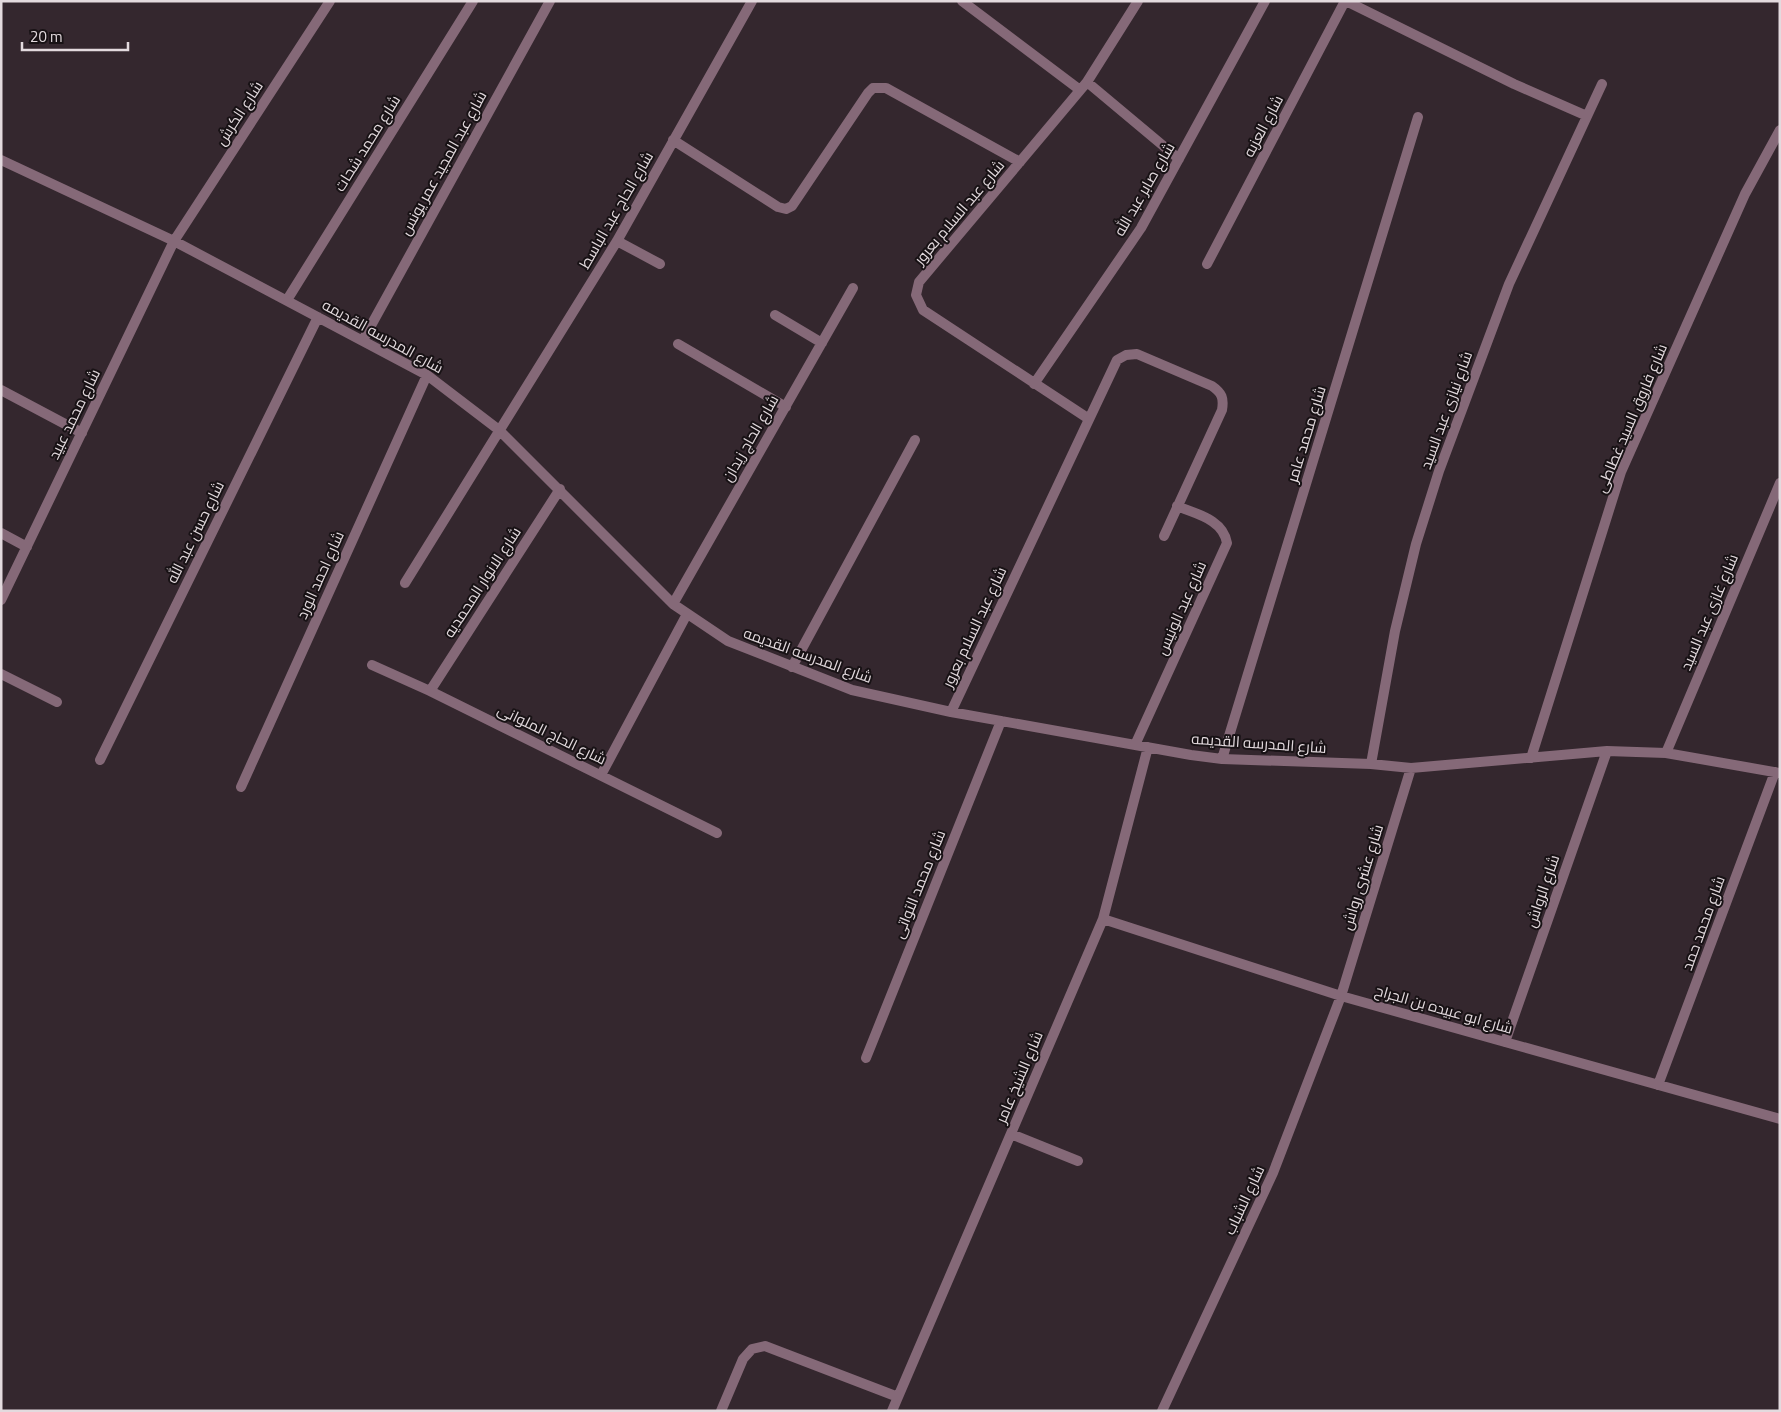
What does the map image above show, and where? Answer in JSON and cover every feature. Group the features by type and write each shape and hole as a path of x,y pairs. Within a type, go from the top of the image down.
{"street":[{"name":"شارع الكرش","path":"174,241 330,1"},
{"name":"شارع محمد شحات","path":"287,300 473,1"},
{"name":"شارع عبد المجيد عمر يونس","path":"363,340 550,1"},
{"name":"شارع الحاج عبد الباسط","path":"405,583 617,241 752,1"},
{"path":"962,1 1084,86 1179,159"},
{"name":"شارع عبد السلام بعرور","path":"1089,419 923,310 916,295 920,282 1084,86 1138,1"},
{"name":"شارع صابر عبد الله","path":"1034,384 1141,228 1265,1"},
{"path":"1346,1 1514,84 1587,116"},
{"name":"شارع العزبه","path":"1207,264 1346,1"},
{"name":"شارع نيازى عبد السيد","path":"1371,764 1395,631 1416,544 1439,471 1509,284 1602,84"},
{"path":"673,140 778,207 786,209 792,206 873,88 886,88 1020,162"},
{"name":"شارع محمد عامر","path":"1222,759 1418,117"},
{"name":"شارع فاروق السيد غطاطى","path":"1531,758 1621,472 1745,194 1780,130"},
{"name":"شارع المدرسه القديمه","path":"1,160 174,241 427,375 499,430 674,604 687,614 728,641 852,690 951,712 1222,759 1371,764 1411,768 1607,751 1666,753 1777,773"},
{"name":"شارع محمد عبيد","path":"1,600 174,241"},
{"path":"617,241 660,264"},
{"name":"شارع الحاج زيدان","path":"674,604 853,288"},
{"path":"775,315 822,343"},
{"name":"شارع حسن عبد الله","path":"100,760 318,317"},
{"path":"678,344 786,407"},
{"name":"شارع عبد السلام بعرور","path":"951,712 1116,360 1126,355 1137,354 1212,386 1221,392 1224,401 1222,410 1177,506"},
{"name":"شارع احمد الورد","path":"241,787 427,375"},
{"path":"1,390 82,433"},
{"path":"792,667 915,440"},
{"name":"شارع غازى عبد السيد","path":"1666,753 1780,483"},
{"name":"شارع الانوار المحمديه","path":"430,691 560,489"},
{"path":"1164,536 1177,506"},
{"name":"شارع عبد الونيس","path":"1135,745 1226,543 1225,534 1220,526 1177,506"},
{"path":"1,533 27,547"},
{"path":"601,775 687,614"},
{"name":"شارع الحاج الملوانى","path":"372,665 430,691 717,833"},
{"path":"1,674 57,702"},
{"name":"شارع محمد التواتى","path":"866,1058 1001,721"},
{"name":"شارع الشيخ عامر","path":"892,1411 1104,919 1148,747"},
{"name":"شارع الرواش","path":"1506,1042 1607,751"},
{"name":"شارع عشرى رواش","path":"1341,996 1411,768"},
{"name":"شارع محمد حمد","path":"1658,1085 1777,773"},
{"name":"شارع ابو عبيده بن الجراح","path":"1104,919 1341,996 1780,1119"},
{"name":"شارع الشباب","path":"1162,1411 1273,1173 1341,996"},
{"path":"1011,1134 1078,1161"},
{"path":"721,1411 743,1359 752,1349 765,1346 898,1397"}]}
